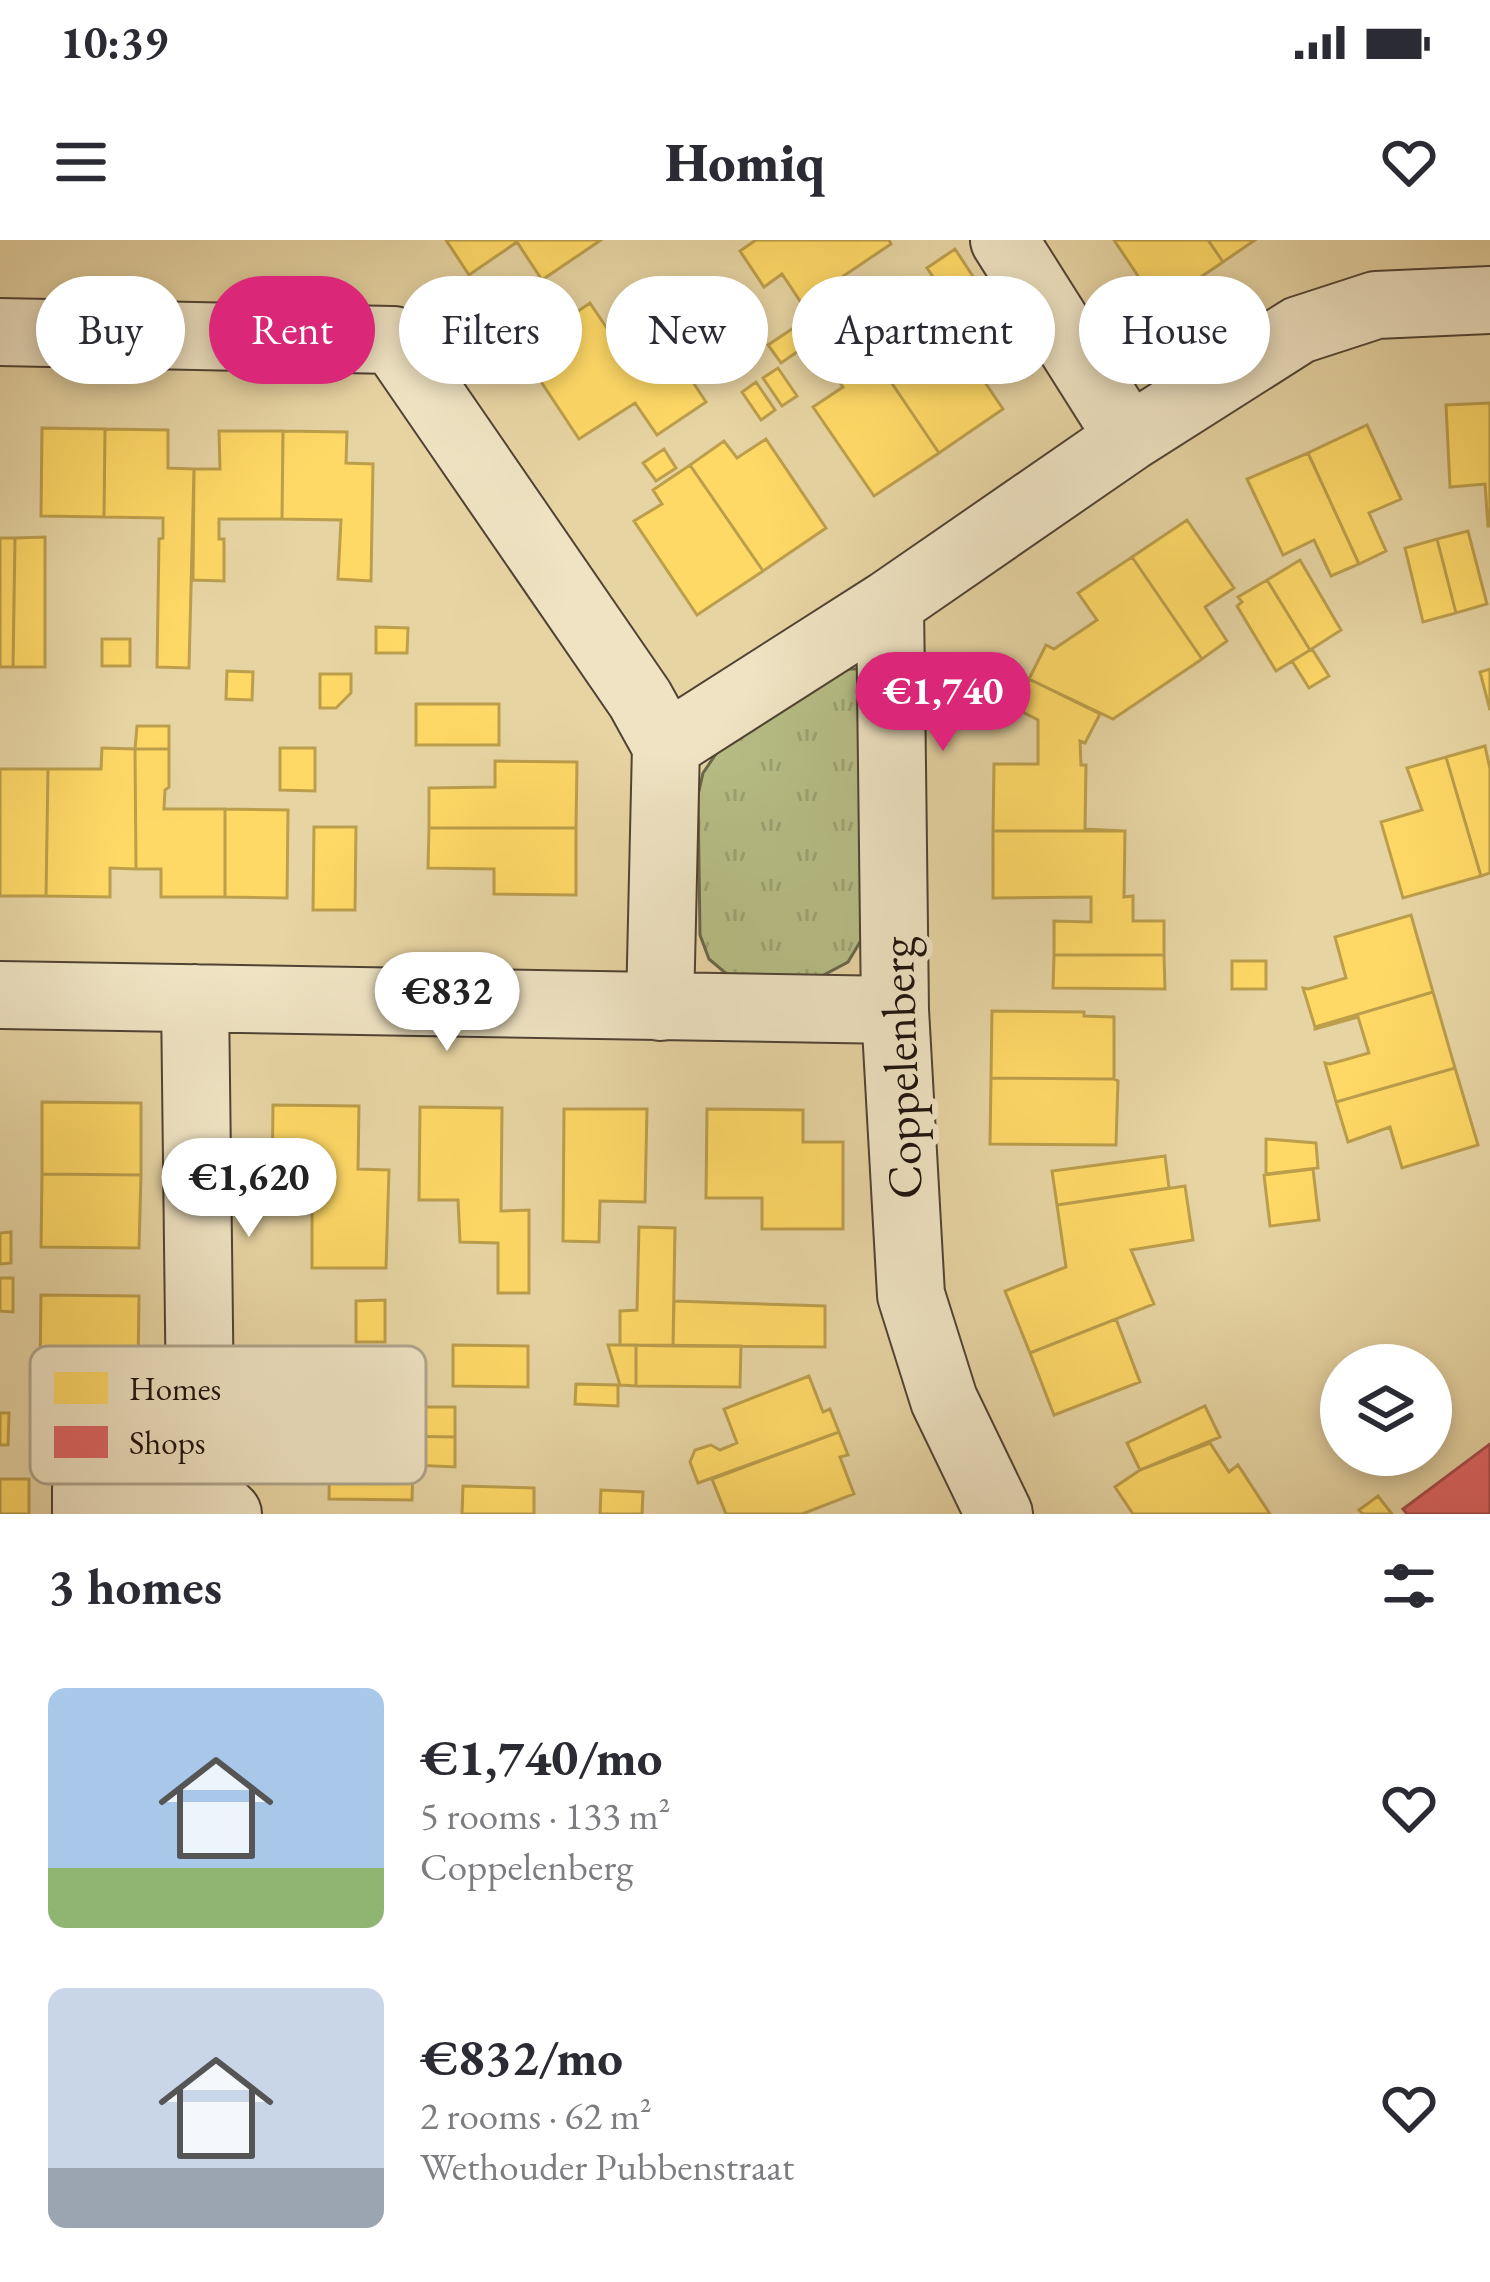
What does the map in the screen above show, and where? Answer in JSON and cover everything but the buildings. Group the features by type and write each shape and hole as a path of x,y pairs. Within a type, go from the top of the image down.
{"street":[{"path":"1004,240 1130,437"},
{"path":"666,746 1299,330 1376,305 1490,300"},
{"path":"0,332 393,340 640,699 666,746 660,1006"},
{"name":"Coppelenberg","path":"890,603 895,1010 911,1295 944,1400 1000,1514"},
{"path":"0,995 895,1010"},
{"path":"195,998 209,1346"},
{"path":"86,1514 86,1488 215,1501"}],"green space":[{"path":"840,669 858,669 866,932 848,962 818,978 729,976 709,959 700,935 698,795 703,773 718,751"}]}
